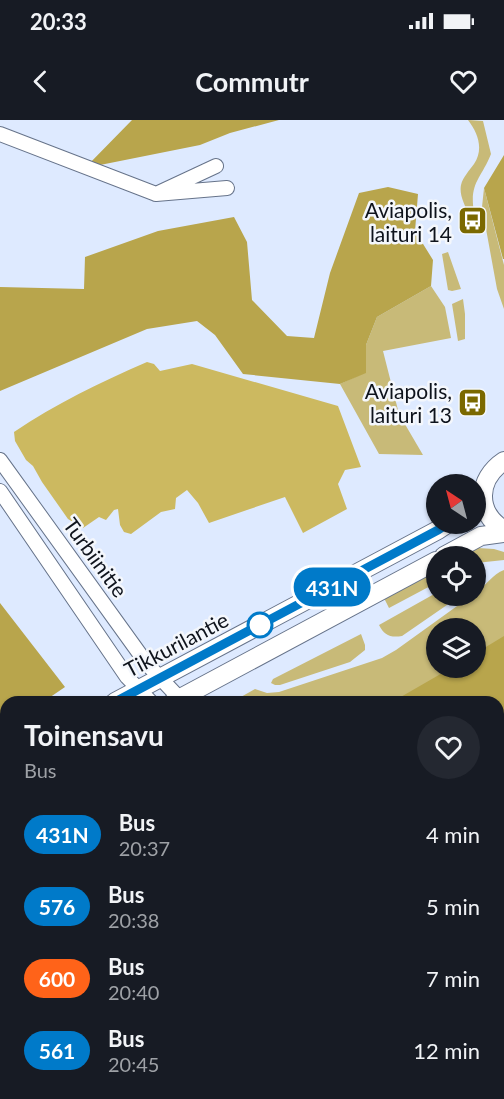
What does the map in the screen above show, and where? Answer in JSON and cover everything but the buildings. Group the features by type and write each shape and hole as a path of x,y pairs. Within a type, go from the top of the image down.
{"main road":[{"path":"486,478 504,460"},
{"path":"486,511 504,532"},
{"path":"462,546 481,536 504,532"},
{"name":"Tikkurilantie","path":"145,696 161,678 431,534"},
{"path":"188,696 426,566"}],"street":[{"path":"0,134 156,194 227,188"},
{"path":"156,194 216,166"},
{"name":"Turbiinitie","path":"0,460 142,658 175,696"},
{"name":"Turbiinitie","path":"0,491 122,669 145,696"}],"shaded area":[{"path":"132,120 279,120 230,133 200,145 85,168"},
{"path":"468,120 483,121 491,154 475,187 474,212 468,213 461,185 477,158 479,147 475,130"},
{"path":"504,155 504,259 503,259 484,188"},
{"path":"388,187 418,194 415,231 433,260 431,286 377,317 366,345 366,373 340,384 243,374 215,335 197,321 147,329 0,391 0,287 84,289 85,257 158,231 234,217 247,242 252,300 287,336 314,338 330,273 359,193"},
{"path":"484,188 504,265 504,309 497,289 482,207"},
{"path":"448,252 461,289 448,290 442,254"},
{"path":"431,286 445,307 451,338 383,351 399,414 423,455 379,454 340,384 366,372 366,345 377,317"},
{"path":"463,299 465,339 458,341 452,304"},
{"path":"147,362 154,364 160,371 192,364 338,406 361,467 345,470 338,484 347,509 303,533 285,497 209,523 198,503 187,490 176,498 175,509 161,512 131,534 124,532 120,525 118,509 114,510 106,520 99,517 83,528 68,519 33,466 26,460 15,441 14,432 79,394"},
{"path":"486,548 504,552 504,560 486,562"},
{"path":"504,570 504,696 243,696 255,689 267,693 279,692 382,658 426,628 426,678 486,678 486,618 440,618 457,606 486,606 486,584"},
{"path":"426,575 426,588 389,608 384,598"},
{"path":"426,599 426,606 446,606 402,636 388,635 379,625"},
{"path":"0,603 65,687 52,696 0,696"},
{"path":"361,634 365,650 350,662 280,685 271,683 273,679"},
{"path":"504,636 504,696 402,696 434,678 486,678 486,647"}],"bus line":[{"name":"431N","path":"126,696 430,534"}],"place":[{"name":"Aviapolis, laituri 14","path":"473,221"},
{"name":"Aviapolis, laituri 13","path":"473,402"}]}
